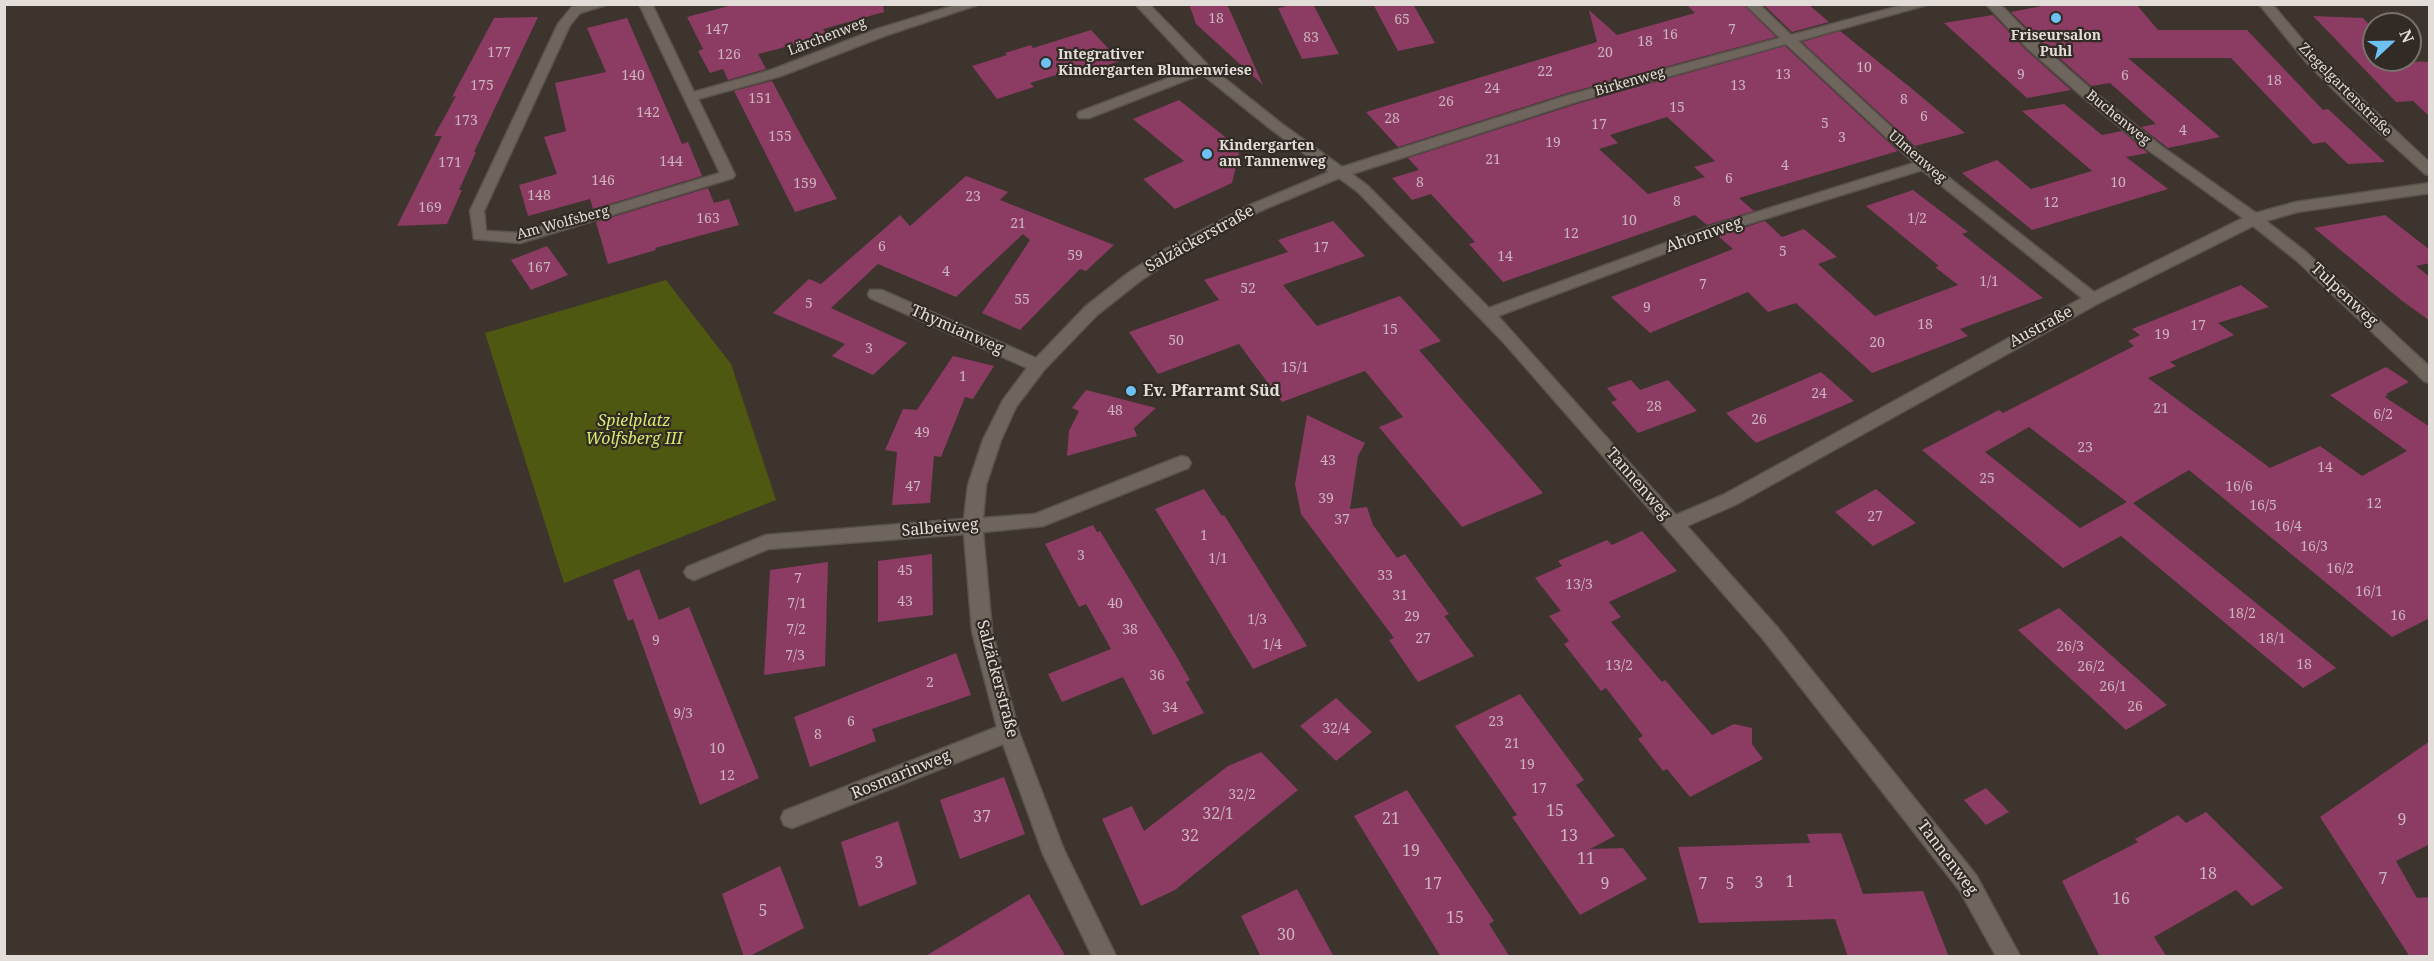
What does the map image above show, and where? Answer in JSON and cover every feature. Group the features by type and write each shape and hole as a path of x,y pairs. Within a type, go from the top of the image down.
{"street":[{"name":"Am Wolfsberg","path":"603,4 576,10 564,24 477,211 479,236 520,238 729,175 645,4"},
{"name":"Lärchenweg","path":"691,97 776,73 882,32 974,4"},
{"name":"Tannenweg","path":"1141,4 1204,69 1363,189 1488,314 1770,633 1968,883 2008,957"},
{"name":"Ulmenweg","path":"1750,4 1924,165 2093,299"},
{"name":"Birkenweg","path":"1339,173 1574,98 1924,4"},
{"name":"Buchenweg","path":"1992,4 2031,44 2088,94 2156,148 2254,219"},
{"name":"Ziegelgartenstraße","path":"2265,4 2312,60 2345,94 2430,171"},
{"path":"1084,115 1204,69"},
{"name":"Ahornweg","path":"1488,314 1714,230 1924,165"},
{"name":"Salzäckerstraße","path":"1104,957 1054,854 1010,732 982,631 975,571 974,525 977,485 992,440 1009,404 1038,366 1091,311 1134,277 1169,254 1255,208 1339,173"},
{"name":"Austraße","path":"1673,524 1729,500 2093,299 2254,219 2296,207 2430,188"},
{"name":"Tulpenweg","path":"2254,219 2301,256 2430,377"},
{"name":"Thymianweg","path":"876,294 1038,366"},
{"name":"Salbeiweg","path":"694,572 766,542 1036,521 1182,463"},
{"name":"Rosmarinweg","path":"792,818 1010,732"}],"green space":[{"name":"Spielplatz Wolfsberg III","path":"666,280 731,364 776,500 564,583 485,333"}],"building":[{"path":"736,4 883,4 884,12 823,29 828,36 758,54 766,69 728,80 723,69 710,73 698,51 703,49 687,17"},
{"path":"1189,4 1227,4 1263,85 1196,24"},
{"path":"1284,4 1313,4 1339,54 1302,59 1278,8 1285,7"},
{"path":"1373,4 1413,4 1435,43 1398,51"},
{"path":"1686,4 1743,4 1776,37 1568,93 1398,147 1366,112 1597,42 1589,10 1617,35 1695,13"},
{"path":"1763,4 1808,4 1829,22 1792,32"},
{"path":"2052,4 2136,4 2158,30 2247,30 2323,110 2328,109 2385,162 2348,164 2325,142 2313,144 2231,58 2128,58 2220,137 2168,148 2141,127 2156,124 2110,83 2091,86 2011,12"},
{"path":"1993,15 2025,49 2071,90 2027,98 1944,23"},
{"path":"2313,16 2362,18 2362,67"},
{"path":"538,17 474,152 476,152 459,190 462,190 447,224 397,226 442,136 434,136 456,96 452,97 494,18"},
{"path":"627,18 682,144 688,142 702,176 593,209 590,199 528,216 519,185 557,174 544,137 566,131 555,83 606,72 587,28"},
{"name":"Integrativer Kindergarten Blumenwiese","path":"1091,30 1120,61 1086,72 1082,67 1030,83 1034,87 997,99 972,66 1031,45 1033,48"},
{"path":"1840,31 1965,133 1915,146 1802,42"},
{"path":"1785,46 1898,151 1739,198 1754,211 1707,225 1695,215 1503,282 1469,244 1475,242 1431,194 1412,200 1392,178 1419,170 1408,158 1580,103","holes":["1667,117 1715,161 1694,167 1705,177 1648,194 1599,149 1618,143 1610,135"]},
{"path":"2422,62 2430,62 2430,117 2413,101 2396,102 2367,72 2422,72"},
{"path":"772,81 837,199 795,212 734,91"},
{"name":"Kindergarten am Tannenweg","path":"1179,100 1240,149 1232,183 1175,209 1143,179 1184,161 1133,119"},
{"path":"2064,104 2102,135 2122,131 2148,153 2126,157 2168,189 2032,230 1962,173 1997,160 2031,189 2092,171 2022,111"},
{"path":"966,176 1008,192 1000,200 1114,245 1086,271 1080,269 1020,330 982,313 1030,240 1023,234 956,297 878,264 831,308 907,343 873,375 832,356 845,344 773,313 809,279 821,284 900,215 910,226"},
{"path":"708,188 714,203 729,199 739,225 655,248 656,250 608,264 596,222"},
{"path":"1913,190 1968,232 1962,234 2043,298 1960,329 1968,336 1872,373 1796,303 1768,312 1748,292 1650,333 1611,297 1733,249 1718,236 1765,221 1782,237 1804,229 1837,257 1818,264 1875,316 1958,285 1935,267 1939,266 1866,206"},
{"path":"2385,215 2430,250 2430,263 2416,266 2430,277 2430,321 2314,228"},
{"path":"1333,221 1365,256 1283,285 1317,326 1400,296 1441,341 1419,350 1543,493 1462,527 1379,427 1403,417 1365,371 1282,402 1239,344 1158,374 1129,332 1219,300 1204,280 1288,252 1278,240"},
{"path":"547,246 568,275 531,290 511,260"},
{"path":"2241,285 2269,307 2218,323 2234,335 2170,362 2176,366 2148,378 2270,468 2320,446 2362,476 2407,451 2330,395 2386,367 2409,382 2386,394 2388,395 2385,397 2430,427 2430,618 2392,637 2189,470 2133,503 2336,668 2303,688 2121,536 2063,568 1922,450 1999,410 2003,413 2134,346 2128,341 2140,335 2132,329","holes":["2029,427 2127,502 2080,528 1985,452"]},
{"path":"953,356 994,366 973,399 965,397 941,457 934,456 930,503 892,505 897,452 885,450 903,409 917,410"},
{"path":"1821,372 1854,401 1756,443 1726,413"},
{"path":"1631,380 1640,390 1668,380 1697,411 1638,433 1611,402 1617,400 1607,388"},
{"path":"1086,390 1156,408 1134,428 1137,436 1067,456 1069,431 1079,411 1072,408"},
{"path":"1307,415 1365,443 1358,456 1350,509 1367,507 1373,525 1397,558 1405,554 1449,614 1444,616 1474,656 1418,682 1389,640 1394,638 1301,514 1295,484"},
{"path":"1204,489 1222,516 1224,515 1307,646 1253,669 1155,509"},
{"path":"1876,489 1916,523 1873,546 1835,512"},
{"path":"1093,525 1097,532 1100,531 1174,652 1190,680 1186,682 1204,713 1153,735 1123,677 1062,702 1048,674 1111,649 1086,604 1079,607 1045,544"},
{"path":"1642,531 1677,571 1609,602 1621,617 1611,622 1662,682 1665,680 1712,735 1734,724 1752,728 1752,744 1763,759 1690,797 1667,769 1663,771 1638,739 1643,736 1606,688 1601,691 1564,644 1569,641 1549,616 1561,611 1535,578 1562,566 1558,561 1607,540 1612,545"},
{"path":"932,554 933,615 878,622 878,561"},
{"path":"828,562 825,666 764,675 770,570"},
{"path":"639,569 659,620 689,607 759,778 700,805 633,619 628,621 613,580"},
{"path":"2059,608 2167,705 2126,730 2018,630"},
{"path":"956,653 971,695 872,729 876,741 810,767 794,717"},
{"path":"1520,694 1584,780 1576,785 1615,836 1590,849 1623,848 1647,879 1580,915 1512,817 1517,815 1455,726"},
{"path":"1336,698 1372,732 1336,761 1300,726"},
{"path":"2430,741 2430,844 2396,861 2417,898 2430,897 2430,957 2410,957 2320,817"},
{"path":"1261,752 1298,790 1175,890 1141,906 1102,819 1132,806 1144,831 1228,766"},
{"path":"1004,777 1025,834 960,859 940,800"},
{"path":"1986,788 2009,812 1986,825 1964,800"},
{"path":"1407,790 1494,921 1489,924 1510,957 1441,957 1354,816"},
{"path":"2206,812 2283,888 2252,906 2236,890 2154,937 2167,957 2100,957 2062,881 2138,842 2135,839 2178,815 2186,823"},
{"path":"898,821 917,884 859,907 841,842"},
{"path":"1841,833 1863,894 1923,891 1949,957 1848,957 1835,919 1699,923 1678,847 1810,843 1807,834"},
{"path":"780,866 804,928 744,957 722,894"},
{"path":"1297,889 1334,957 1261,957 1241,916"},
{"path":"1029,894 1066,957 924,957"}],"place":[{"name":"Friseursalon Puhl","path":"2056,18"},
{"name":"Integrativer Kindergarten Blumenwiese","path":"1046,63"},
{"name":"Kindergarten am Tannenweg","path":"1207,154"},
{"name":"Ev. Pfarramt Süd","path":"1131,391"}]}
